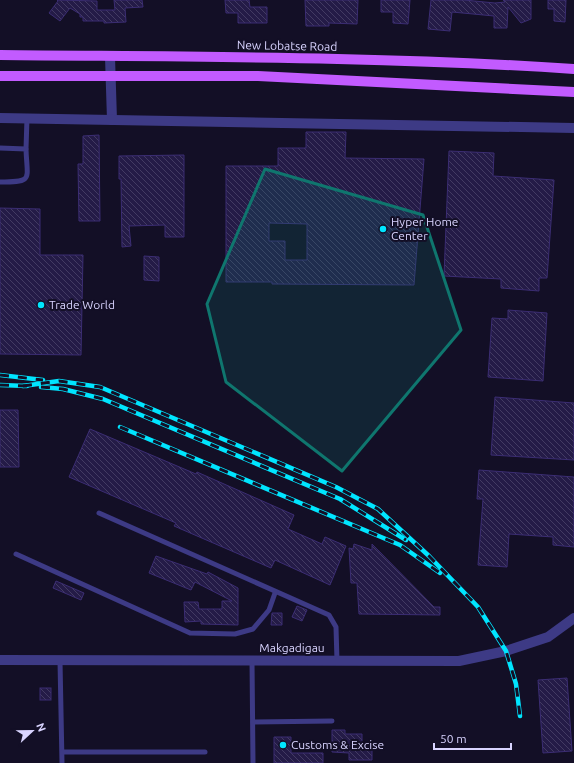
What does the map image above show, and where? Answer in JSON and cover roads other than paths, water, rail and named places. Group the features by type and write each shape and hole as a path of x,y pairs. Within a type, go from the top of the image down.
{"main road":[{"name":"New Lobatse Road","path":"0,55 259,58 504,64 574,69"},
{"path":"0,76 258,76 574,92"}],"street":[{"path":"110,57 112,120"},
{"path":"0,118 574,128"},
{"name":"Makgadigau","path":"0,660 459,661 506,651 548,637 574,618"}],"lane":[{"path":"0,182 20,182 25,180 27,176 27,118"},
{"path":"0,148 26,149"},
{"path":"100,513 329,616 336,628 337,661"},
{"path":"16,554 190,633 235,634 253,629 269,610 275,593"},
{"path":"60,661 62,763"},
{"path":"252,661 254,763"},
{"path":"253,722 332,721"},
{"path":"62,752 205,752"}],"railway":[{"path":"0,375 43,380"},
{"path":"23,386 59,381 100,387 336,487 378,509 429,556 478,607 506,651 516,684 520,716"},
{"path":"0,385 27,386"},
{"path":"41,387 63,389 103,399 340,499 406,540"},
{"path":"120,427 400,545 440,573"}],"place":[{"name":"Hyper Home Center","path":"383,229"},
{"name":"Trade World","path":"41,305"},
{"name":"Customs & Excise","path":"283,745"}]}
